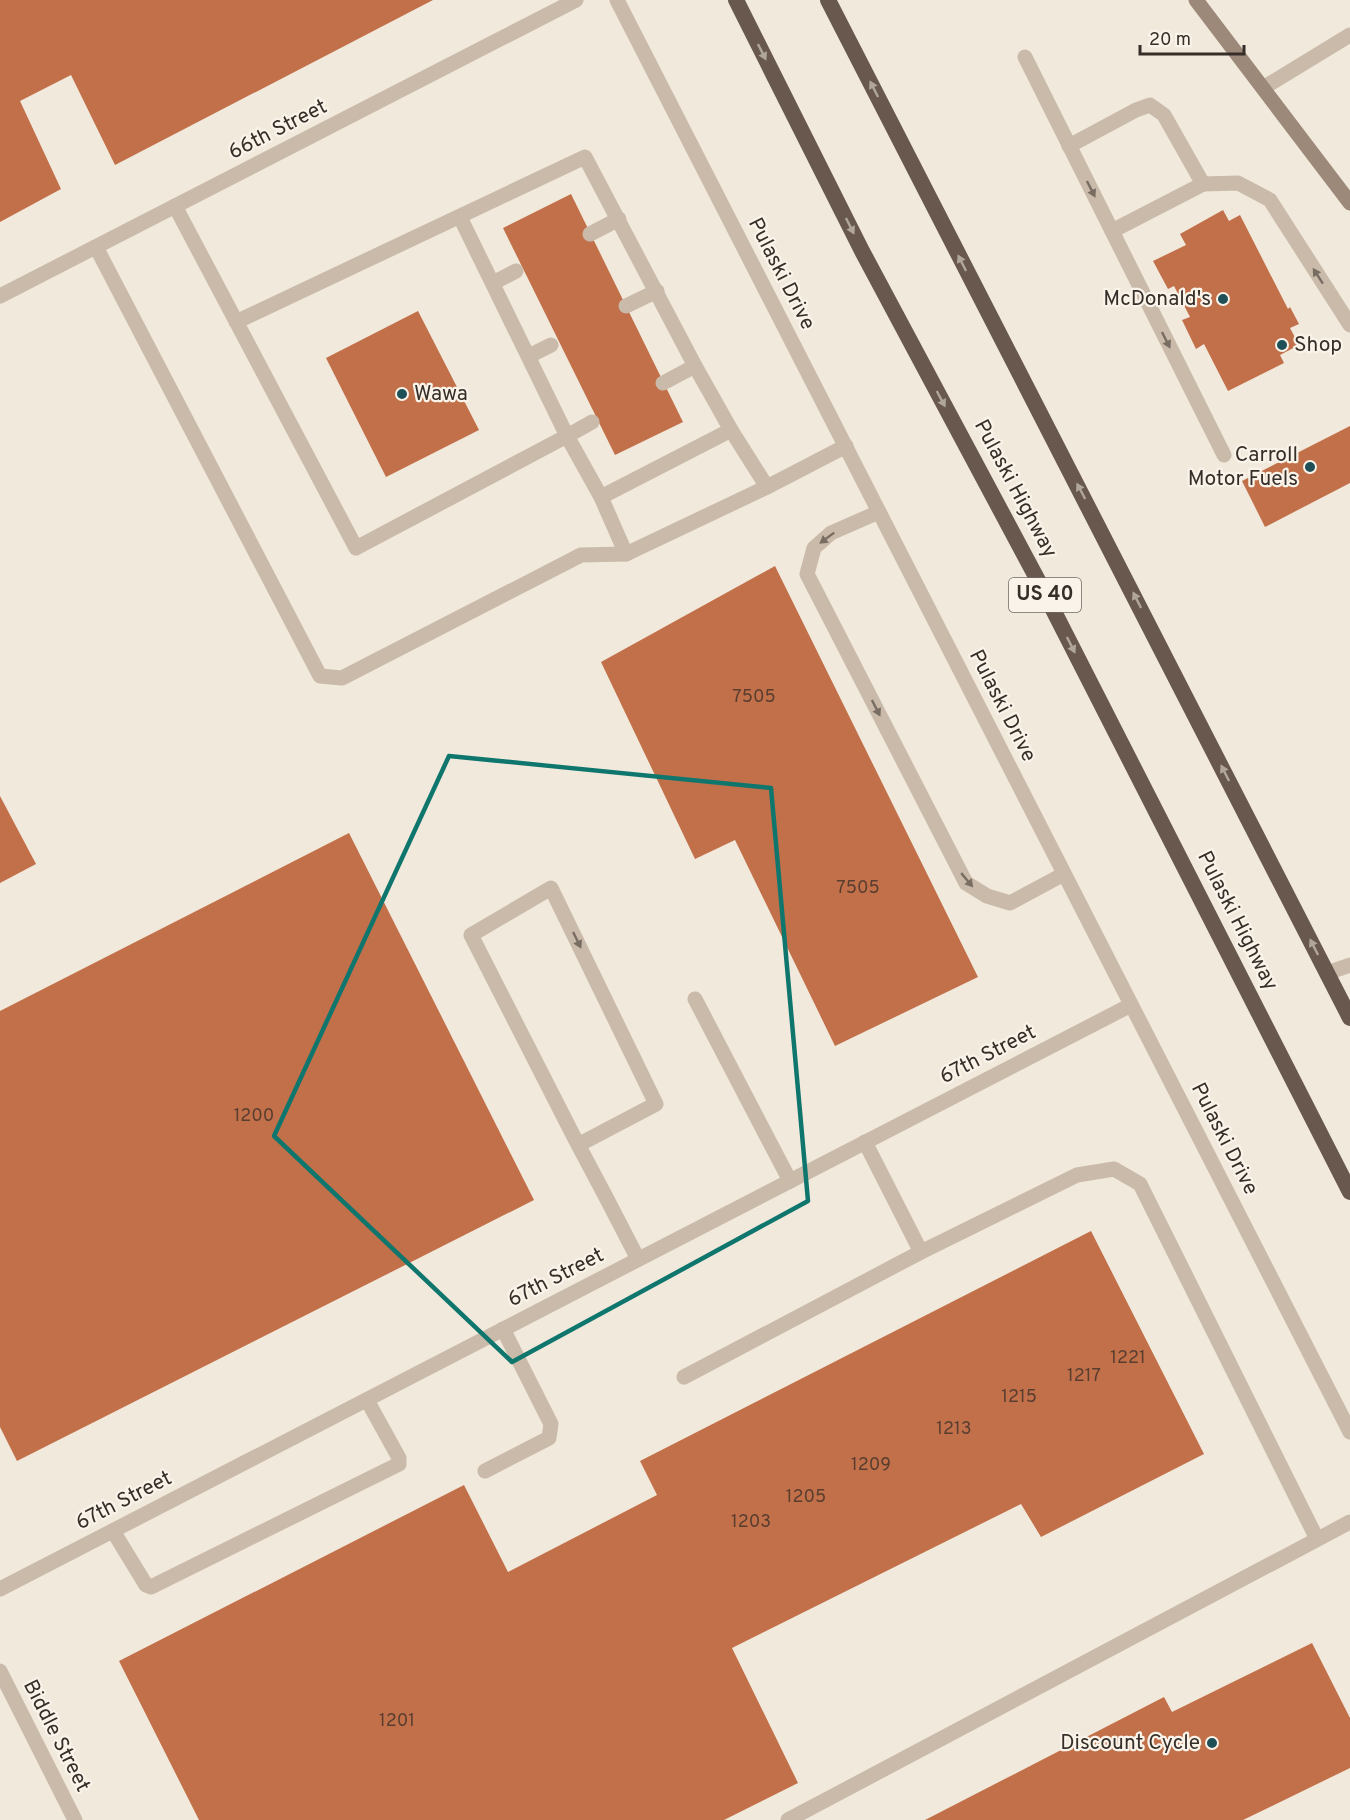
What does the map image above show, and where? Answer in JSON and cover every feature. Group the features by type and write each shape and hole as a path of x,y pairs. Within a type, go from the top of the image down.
{"highway":[{"name":"Pulaski Highway","path":"736,0 862,251 1041,586 1350,1192"},
{"path":"828,0 1350,1018"}],"main road":[{"path":"1196,0 1350,203"}],"street":[{"name":"66th Street","path":"0,296 576,0"},
{"name":"Pulaski Drive","path":"617,0 1350,1432"},
{"path":"1263,88 1350,35"},
{"path":"1025,57 1224,455"},
{"path":"1069,146 1136,110 1150,105 1164,115 1203,184"},
{"path":"236,322 585,157 695,366 767,488"},
{"path":"1112,231 1203,184 1238,183 1270,200 1350,325"},
{"path":"175,206 356,548 592,422"},
{"path":"460,217 567,436 601,497 626,554"},
{"path":"590,234 619,219"},
{"path":"96,247 320,676 342,678 581,555 626,554 767,488 846,446"},
{"path":"493,283 516,271"},
{"path":"626,306 657,291"},
{"path":"529,356 551,345"},
{"path":"663,383 695,366"},
{"path":"601,497 731,430"},
{"path":"879,512 831,533 814,548 807,574 966,883 987,896 1010,903 1064,874"},
{"path":"578,1145 656,1104 551,888 471,935 578,1145 638,1259"},
{"path":"1327,973 1350,965"},
{"path":"695,999 790,1181"},
{"name":"67th Street","path":"0,1589 1131,1005"},
{"path":"865,1142 921,1252"},
{"path":"684,1377 921,1252 1077,1174 1114,1169 1140,1184 1317,1539"},
{"path":"485,1471 549,1438 551,1424 503,1329"},
{"path":"113,1531 146,1585 151,1587 399,1464 399,1458 367,1400"},
{"path":"788,1820 1350,1522"},
{"name":"Biddle Street","path":"0,1671 75,1820"}],"highlighted area":[{"path":"449,756 771,788 808,1201 512,1362 274,1136"}],"building":[{"path":"0,0 433,0 115,165 71,75 20,101 61,189 0,222"},
{"path":"571,194 683,422 615,455 503,228"},
{"path":"1223,210 1229,221 1240,215 1288,309 1290,307 1299,324 1290,328 1299,345 1280,355 1284,363 1228,391 1204,344 1196,349 1182,320 1190,317 1174,286 1168,289 1153,261 1186,245 1180,234"},
{"name":"Wawa","path":"418,311 479,430 386,477 326,358"},
{"name":"Carroll Motor Fuels","path":"1350,426 1350,483 1265,527 1242,481"},
{"path":"775,566 978,977 835,1046 735,840 695,859 601,662"},
{"path":"0,796 36,864 0,883"},
{"path":"349,833 534,1200 17,1461 0,1427 0,1011"},
{"path":"1091,1231 1204,1454 1041,1537 1021,1504 732,1648 798,1783 724,1820 199,1820 119,1661 464,1485 508,1572 657,1495 640,1461"},
{"name":"Discount Cycle","path":"1312,1643 1350,1718 1350,1768 1243,1820 925,1820 1164,1697 1172,1712"}],"place":[{"name":"McDonald's","path":"1223,299"},
{"name":"Shop","path":"1282,345"},
{"name":"Wawa","path":"402,394"},
{"name":"Carroll Motor Fuels","path":"1310,467"},
{"name":"Discount Cycle","path":"1212,1743"}]}
